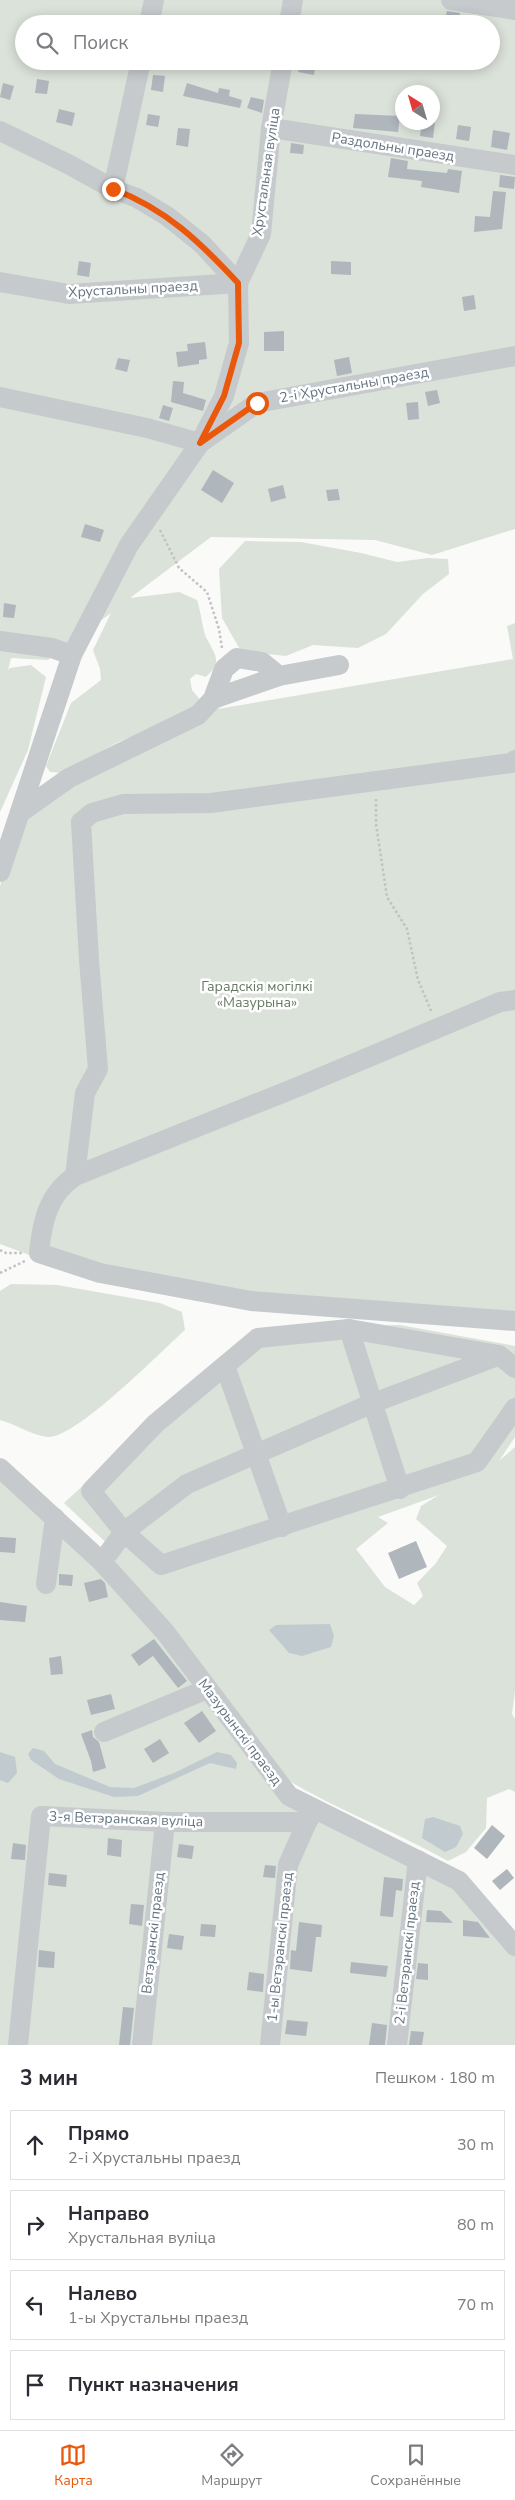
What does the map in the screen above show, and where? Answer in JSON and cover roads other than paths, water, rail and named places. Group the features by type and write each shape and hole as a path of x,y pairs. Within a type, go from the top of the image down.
{"street":[{"path":"151,15 154,0"},
{"path":"290,15 293,0"},
{"path":"451,0 515,10"},
{"path":"113,189 139,70"},
{"name":"Хрустальная вуліца","path":"0,872 72,655 129,545 200,443 224,396 239,343 238,283 261,234 271,128 281,70"},
{"name":"Раздольны праезд","path":"271,128 515,165"},
{"path":"0,131 70,165 113,189 137,198 167,216 202,244 238,283"},
{"name":"Хрустальны праезд","path":"0,282 69,294 238,283"},
{"name":"2-і Хрустальны праезд","path":"200,443 257,403 515,356"},
{"path":"0,397 147,428 200,443"},
{"path":"0,641 52,648 72,655"},
{"path":"21,812 69,778 198,715 213,699 224,670 237,658 262,662 279,676"},
{"path":"213,699 279,676 339,665"},
{"path":"75,1176 86,1093 98,1069 81,822 92,813 123,804 211,803 511,763 515,760"},
{"path":"515,1000 500,1002 300,1086 75,1176 61,1186 42,1224 39,1253 100,1273 251,1301 515,1321"},
{"path":"349,1330 400,1489"},
{"path":"515,1368 499,1356 349,1330 258,1338 155,1424 90,1491 124,1532 161,1565 400,1489 477,1462 515,1408"},
{"path":"102,1562 124,1532 187,1484 373,1402 499,1356"},
{"path":"225,1366 282,1527"},
{"name":"Мазурынскі праезд","path":"0,1468 102,1562 165,1632 289,1796 311,1816 418,1860 459,1880 515,1946"},
{"path":"46,1584 55,1518"},
{"path":"104,1732 207,1689"},
{"name":"3-я Ветэранская вуліца","path":"18,2045 41,1816 164,1822 311,1816"},
{"name":"1-ы Ветэранскі праезд","path":"270,2045 288,1865 311,1816"},
{"name":"Ветэранскі праезд","path":"142,2045 164,1822"},
{"name":"2-і Ветэранскі праезд","path":"397,2045 418,1860"}],"park label":[{"name":"Гарадскія могілкі «Мазурына»","path":"257,994"}]}
